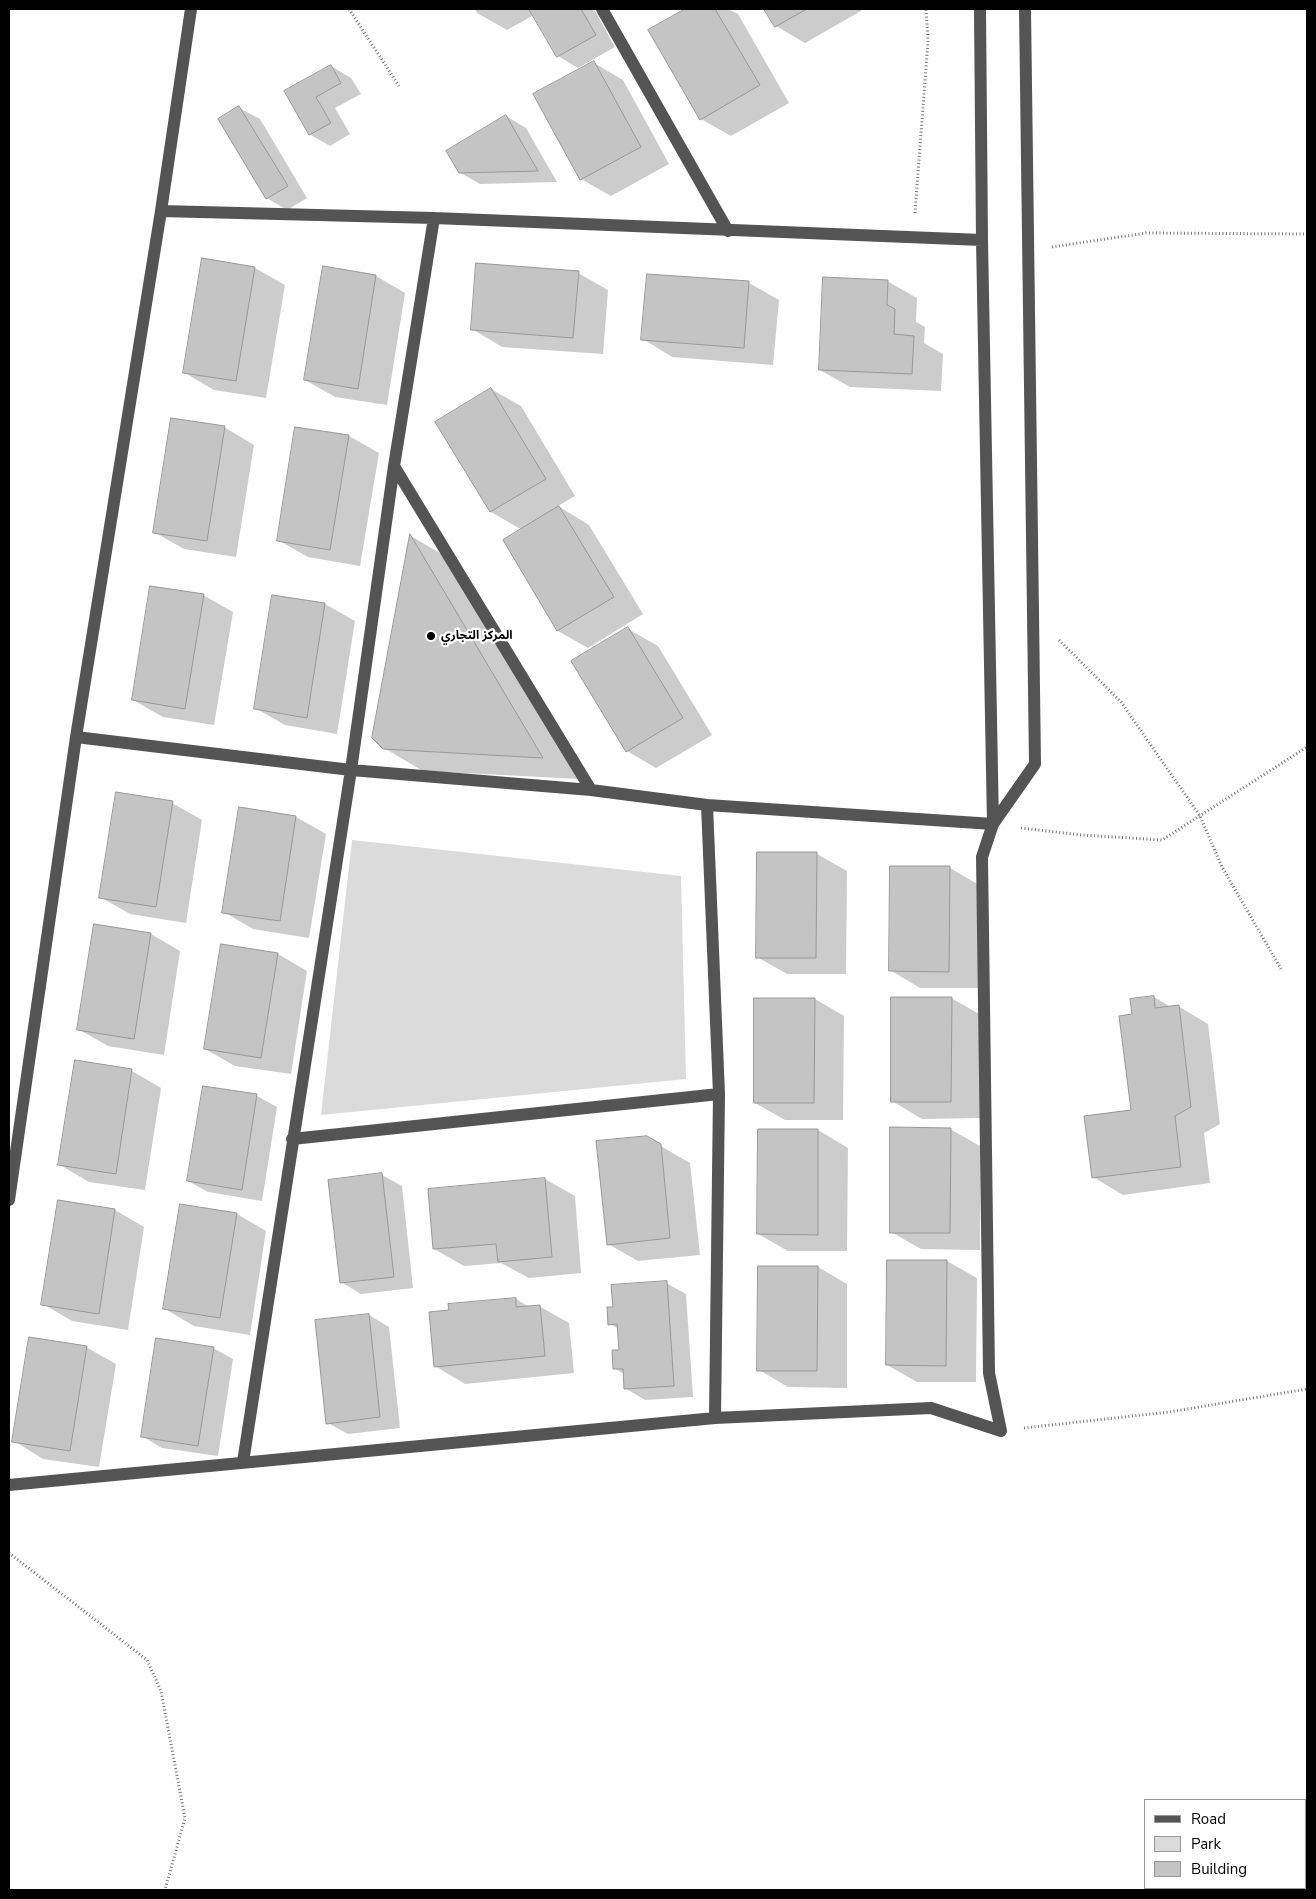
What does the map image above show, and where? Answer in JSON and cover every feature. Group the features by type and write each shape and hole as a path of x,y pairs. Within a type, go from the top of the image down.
{"street":[{"path":"9,1200 76,737 141,320 161,211 190,9"},
{"path":"602,9 728,231"},
{"path":"980,9 982,240 993,824"},
{"path":"1002,1431 988,1373 982,857 993,824 1035,764 1030,249 1025,9"},
{"path":"161,211 434,218 982,240"},
{"path":"243,1462 351,770 394,466 434,218"},
{"path":"394,466 591,790"},
{"path":"76,737 351,770 591,790 708,804 993,824"},
{"path":"708,804 719,1094 715,1418"},
{"path":"292,1139 719,1094"},
{"path":"9,1485 715,1418 931,1408 1002,1431"}],"path":[{"path":"349,9 399,86"},
{"path":"913,238 928,41 926,9"},
{"path":"1030,249 1146,233 1307,234"},
{"path":"1033,615 1121,702 1200,816 1222,867 1282,969"},
{"path":"993,824 1082,835 1162,840 1307,747"},
{"path":"1002,1431 1169,1412 1307,1389"},
{"path":"9,1553 147,1660 161,1691 185,1818 165,1890"}],"green space":[{"path":"352,840 681,876 686,1079 321,1115"}],"building":[{"path":"529,9 581,9 596,35 557,57"},
{"path":"685,9 715,9 760,85 700,120 648,30"},
{"path":"764,9 807,9 775,27"},
{"path":"594,61 641,147 580,180 533,94"},
{"path":"331,65 341,83 316,97 331,123 309,135 284,91"},
{"path":"239,106 288,186 266,199 218,119"},
{"path":"506,115 538,171 459,173 446,151"},
{"path":"202,258 255,267 236,381 183,373"},
{"path":"476,263 579,271 573,338 471,330"},
{"path":"323,266 376,275 358,389 304,380"},
{"path":"647,274 749,281 744,348 641,340"},
{"path":"823,277 888,280 887,305 895,309 894,334 914,336 912,374 819,370"},
{"path":"491,388 546,479 490,512 435,422"},
{"path":"171,418 225,426 207,541 153,533"},
{"path":"295,427 349,435 330,550 277,541"},
{"path":"559,506 614,597 557,631 503,540"},
{"name":"المركز التجاري","path":"410,534 543,758 383,749 372,738"},
{"path":"150,586 204,594 185,709 132,700"},
{"path":"272,595 325,603 307,718 254,709"},
{"path":"628,627 683,718 626,752 571,661"},
{"path":"116,792 173,801 156,907 99,898"},
{"path":"239,807 296,816 280,921 222,913"},
{"path":"757,852 817,852 816,958 756,958"},
{"path":"890,866 950,866 949,972 889,971"},
{"path":"94,924 151,933 134,1039 77,1030"},
{"path":"221,944 278,953 261,1058 204,1049"},
{"path":"1154,996 1155,1008 1179,1005 1191,1107 1175,1116 1181,1167 1092,1178 1084,1116 1131,1110 1119,1016 1132,1014 1130,999"},
{"path":"891,997 952,997 951,1102 891,1102"},
{"path":"754,998 815,998 814,1103 754,1103"},
{"path":"75,1060 132,1069 116,1174 58,1165"},
{"path":"203,1086 257,1094 242,1190 187,1181"},
{"path":"890,1127 951,1128 950,1233 890,1233"},
{"path":"758,1129 818,1129 818,1235 757,1234"},
{"path":"647,1136 661,1144 670,1238 607,1245 596,1141"},
{"path":"382,1173 394,1277 340,1283 328,1180"},
{"path":"545,1178 552,1257 498,1262 496,1244 433,1249 428,1189"},
{"path":"58,1200 115,1209 99,1314 41,1305"},
{"path":"180,1204 237,1213 220,1318 163,1309"},
{"path":"887,1260 947,1260 946,1366 886,1365"},
{"path":"758,1266 818,1266 817,1371 757,1371"},
{"path":"667,1281 674,1386 624,1389 623,1369 613,1369 612,1350 619,1350 617,1324 608,1325 607,1307 613,1307 611,1285"},
{"path":"516,1298 516,1307 540,1305 545,1356 434,1367 429,1312 449,1310 448,1304"},
{"path":"369,1314 380,1417 326,1424 315,1320"},
{"path":"29,1337 87,1346 70,1451 12,1442"},
{"path":"156,1338 214,1347 198,1446 141,1437"}],"place":[{"name":"المركز التجاري","path":"431,636"}]}
